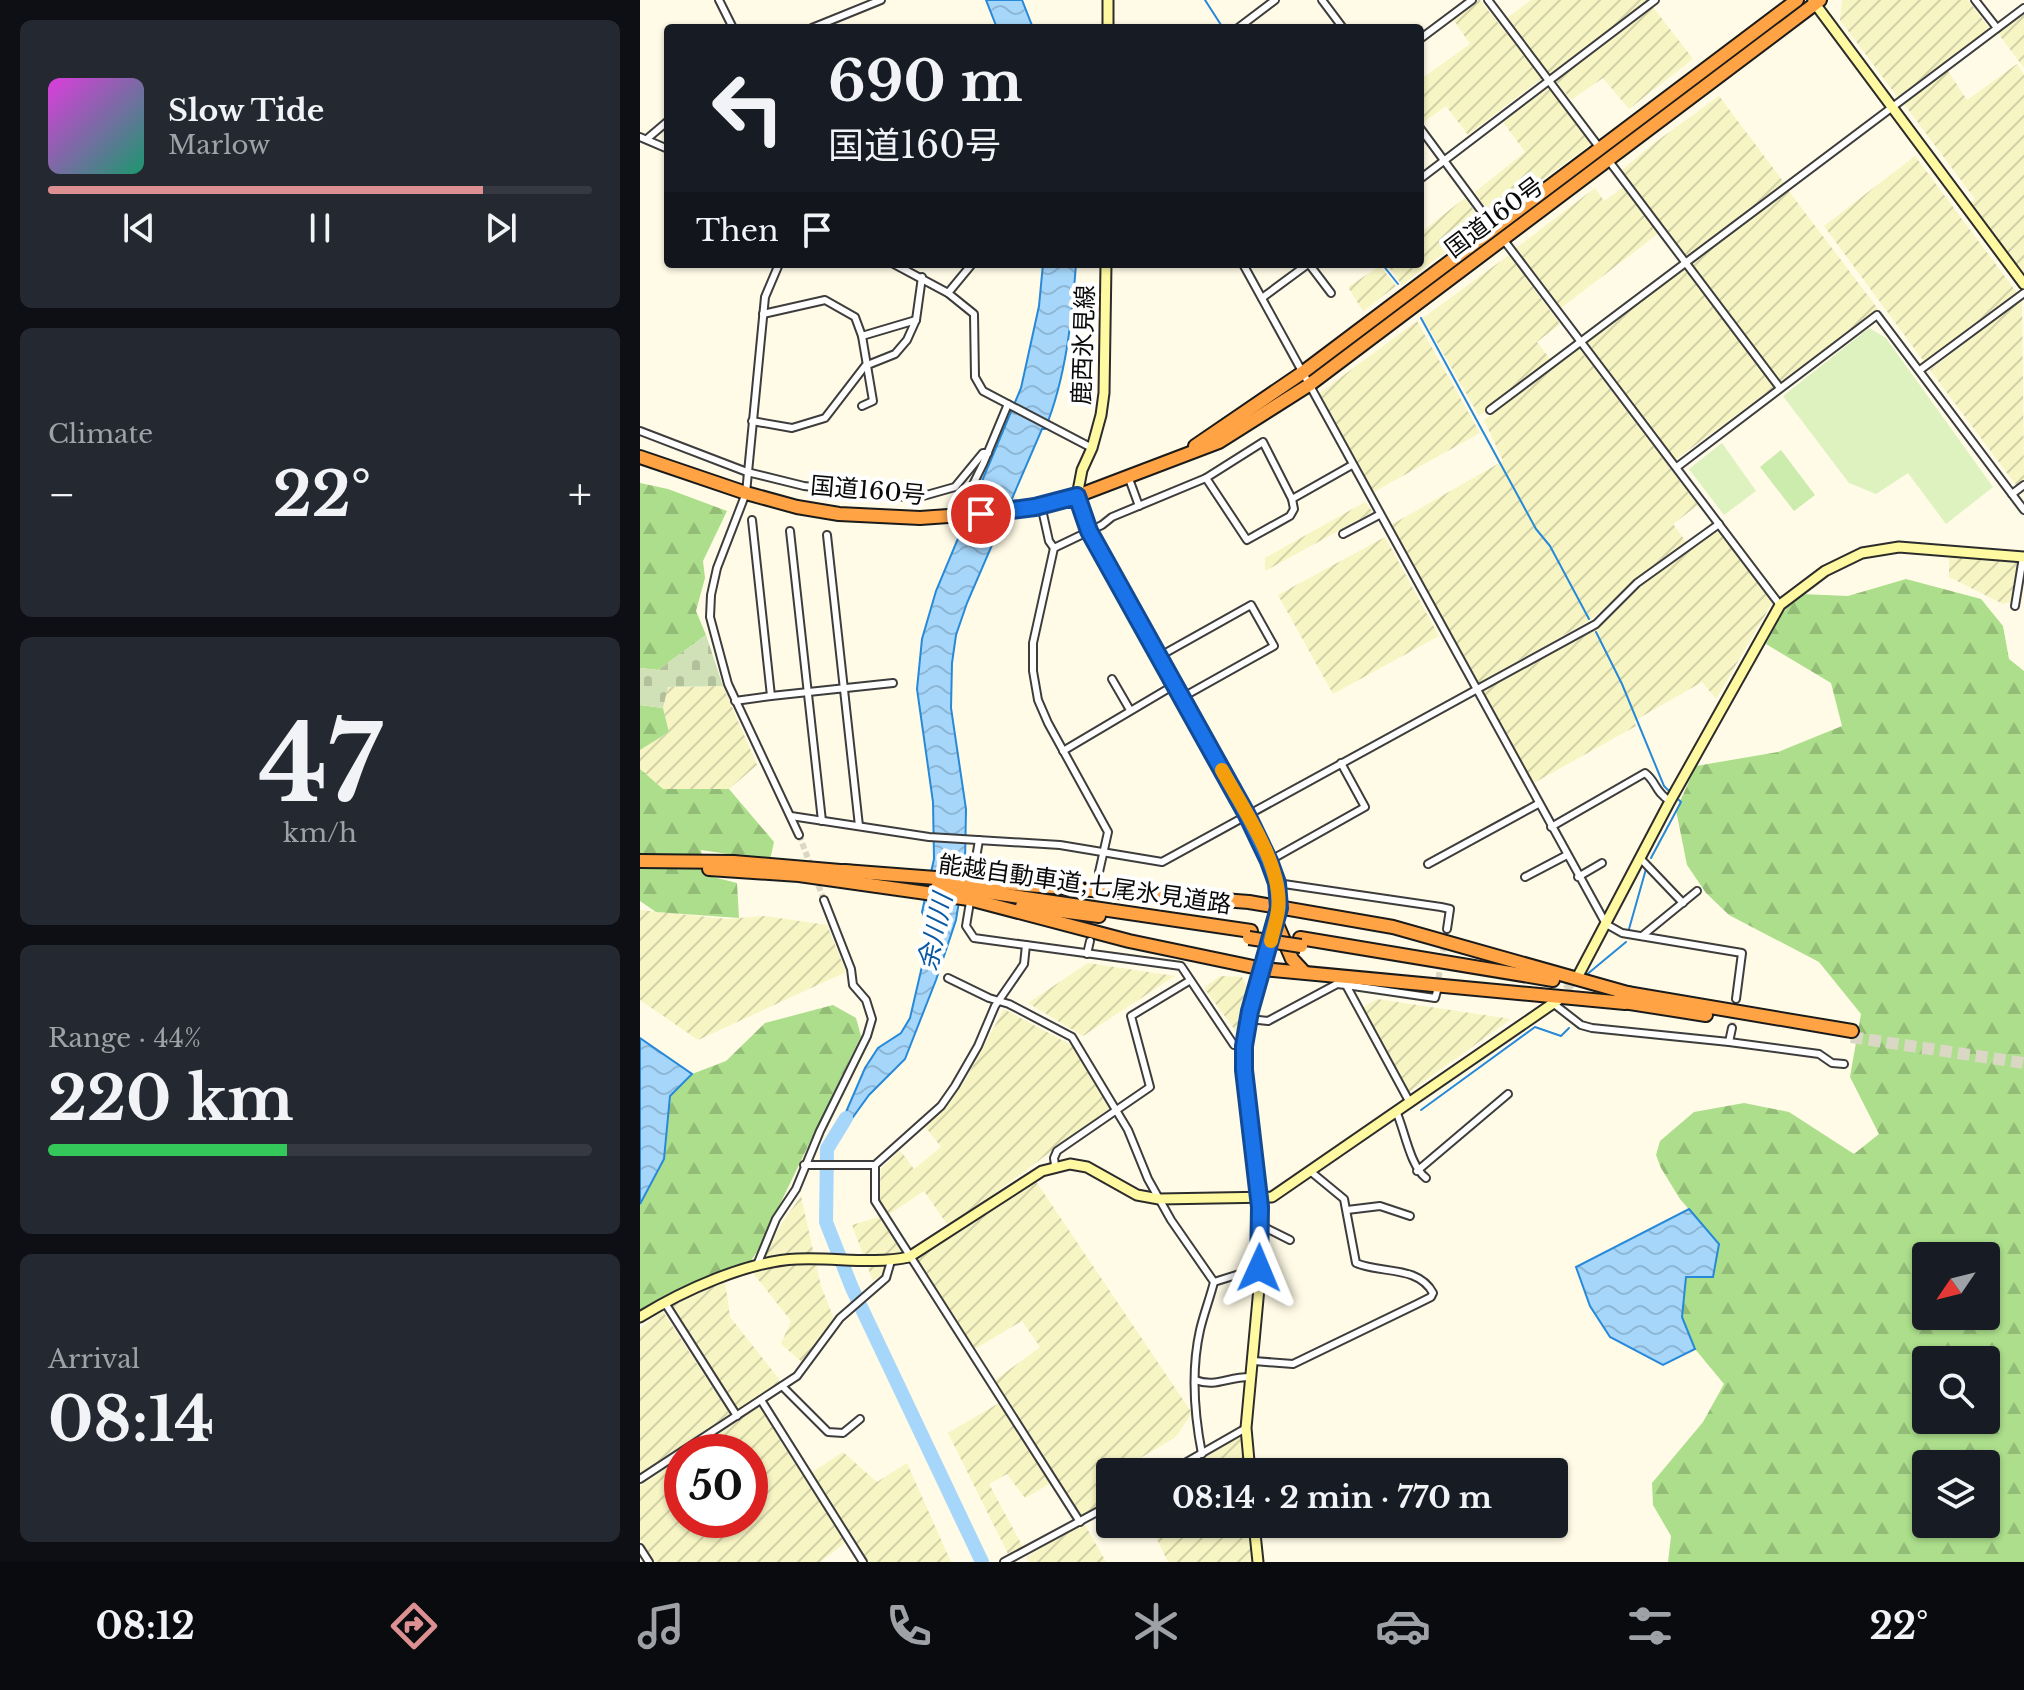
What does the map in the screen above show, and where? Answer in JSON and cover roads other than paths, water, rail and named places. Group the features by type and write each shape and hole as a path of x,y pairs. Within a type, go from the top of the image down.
{"highway":[{"name":"国道160号","path":"640,457 797,507 882,517 957,517 1005,512 1077,496 1128,476 1186,453 1306,379 1503,239 1797,0"},
{"name":"国道160号","path":"1306,379 1494,228 1604,154 1815,1"},
{"name":"能越自動車道;七尾氷見道路","path":"640,861 734,862 844,871 922,883"},
{"name":"能越自動車道;七尾氷見道路","path":"640,869 756,871 970,888 1852,1034"},
{"path":"970,888 1186,896 1393,927 1628,998"},
{"path":"970,888 1129,941 1263,969 1628,998"},
{"path":"1276,922 1292,959 1304,972"}],"street":[{"path":"719,0 731,24"},
{"path":"822,24 881,0"},
{"path":"1108,0 1108,24"},
{"path":"1243,24 1275,0"},
{"path":"1322,0 1340,24"},
{"path":"1424,36 1472,0"},
{"path":"1424,176 1655,0"},
{"path":"1975,0 1997,28"},
{"path":"1492,1 1684,264 1780,388"},
{"path":"1815,1 2024,284"},
{"path":"1490,410 2024,8"},
{"path":"644,138 664,124"},
{"path":"1424,133 1494,228"},
{"path":"644,138 664,147"},
{"path":"1503,239 1780,605"},
{"path":"777,268 765,297 746,493 717,568 710,617 728,684 799,835"},
{"path":"903,268 948,293 975,317 975,377 978,386 1092,448"},
{"path":"948,293 969,268"},
{"name":"鹿西氷見線","path":"1077,496 1104,393 1106,268"},
{"path":"1245,268 1606,924 1622,933 1742,953 1736,999"},
{"path":"1262,298 1303,268"},
{"path":"1311,268 1331,293"},
{"path":"752,421 792,428 825,418 865,366 895,354 907,340 916,320 922,277"},
{"path":"1920,370 2024,293"},
{"path":"763,314 825,300 855,317 862,336 872,398 871,403 862,406"},
{"path":"1677,467 1877,315 2024,510"},
{"path":"862,336 916,320"},
{"path":"872,398 882,396"},
{"path":"957,517 1008,404"},
{"path":"640,431 747,472 804,486 916,498 955,487 983,453 988,453"},
{"path":"1054,548 1112,517 1206,478 1263,442 1294,509 1290,516 1247,540 1206,478"},
{"path":"1292,499 1352,465"},
{"path":"1128,476 1139,506"},
{"path":"2012,494 2024,485"},
{"path":"1077,496 1089,531 1247,815 1277,883 1279,908 1244,1046 1260,1225 1254,1361 1246,1428 1249,1458"},
{"path":"1041,505 1049,541 1054,548 1033,643 1033,671 1038,700 1108,832 1099,872"},
{"path":"1343,534 1379,515"},
{"path":"752,520 771,696"},
{"path":"791,816 929,837 1060,845 1162,862 1596,624 1637,583 1719,524"},
{"path":"790,531 822,821"},
{"path":"827,535 859,826"},
{"path":"1579,974 1670,801 1780,605 1797,589 1862,553 1899,547 2023,557 2015,606"},
{"path":"1160,656 1251,605 1274,646 1183,697"},
{"path":"1112,679 1130,710"},
{"path":"735,701 893,683"},
{"path":"1063,751 1176,684"},
{"path":"1269,861 1365,807 1341,763"},
{"path":"1551,827 1645,773 1651,777 1657,793 1670,801"},
{"path":"1428,864 1538,804"},
{"path":"976,839 966,926 974,938 1181,966 1234,1045 1244,1046"},
{"path":"1525,877 1567,855"},
{"path":"1640,858 1683,903"},
{"path":"1578,877 1602,863"},
{"path":"1277,883 1450,909 1447,929"},
{"path":"1642,936 1697,891"},
{"path":"757,1265 776,1219 796,1189 804,1165 867,1036 872,1019 866,1000 853,985 851,969 824,900"},
{"path":"1087,954 1090,941"},
{"path":"804,1165 875,1165 941,1106 978,1046 998,1001 1024,964 1026,945"},
{"path":"948,978 1072,1037 1116,1112 1159,1199 1214,1282"},
{"path":"1055,1165 1057,1151 1150,1087 1131,1016 1189,981"},
{"path":"1249,1019 1268,1021 1337,984 1435,998 1437,991"},
{"path":"1346,985 1409,1101"},
{"path":"640,1317 665,1303 757,1265 780,1260 891,1261 909,1257 1055,1165 1087,1167 1137,1195 1159,1199 1272,1197 1556,1002 1581,1025 1592,1028 1819,1054 1832,1063 1844,1064"},
{"path":"1729,1042 1732,1028"},
{"path":"1417,1171 1508,1094"},
{"path":"1396,1111 1417,1171 1426,1178"},
{"path":"875,1165 875,1201 1080,1522"},
{"path":"1254,1361 1293,1364 1431,1297 1433,1293 1430,1287 1408,1273 1356,1263 1344,1199 1310,1171"},
{"path":"1347,1210 1380,1206 1410,1216"},
{"path":"1260,1225 1290,1240"},
{"path":"640,1479 797,1376 840,1318 886,1278 891,1261"},
{"path":"1214,1282 1259,1268"},
{"path":"1202,1454 1195,1380 1200,1328 1214,1282"},
{"path":"665,1303 737,1416"},
{"path":"1195,1380 1208,1385 1235,1376 1252,1377"},
{"path":"782,1386 828,1432 843,1433 860,1419"},
{"path":"761,1400 863,1562"},
{"path":"1195,1458 1246,1428"},
{"path":"1004,1562 1096,1513"},
{"path":"1255,1538 1258,1562"},
{"path":"640,1548 649,1562"}],"water":[{"path":"986,0 1022,0 1031,24 995,24"},
{"path":"1043,268 1076,268 1063,369 1052,409 956,635 951,708 966,809 965,864 956,920 905,1059 869,1095 830,1149 865,1068 878,1048 901,1033 910,1018 923,962 928,926 922,912 934,859 933,802 917,689 922,639 936,591 1021,388 1039,306"},
{"path":"640,1038 692,1074 670,1096 664,1159 640,1204"},
{"path":"1689,1209 1719,1244 1713,1277 1686,1277 1682,1317 1695,1349 1663,1365 1610,1337 1590,1306 1576,1267"}],"waterway":[{"path":"1205,0 1220,24"},
{"path":"1385,268 1398,284"},
{"path":"1421,318 1536,529 1550,546 1589,619"},
{"path":"1596,632 1668,790"},
{"path":"1651,858 1681,802 1679,800"},
{"path":"1629,929 1646,869"},
{"path":"1585,976 1626,942"},
{"path":"1421,1110 1535,1027 1561,1036 1569,1028"},
{"name":"余川川","path":"846,1118 827,1149 826,1222 852,1288 982,1562"}],"tunnel":[{"path":"799,835 824,900"},
{"path":"1090,941 1099,872"},
{"path":"1437,987 1447,929"},
{"path":"1558,1000 1578,975"},
{"path":"1732,1028 1736,999"},
{"path":"1851,1037 2024,1063"}]}
